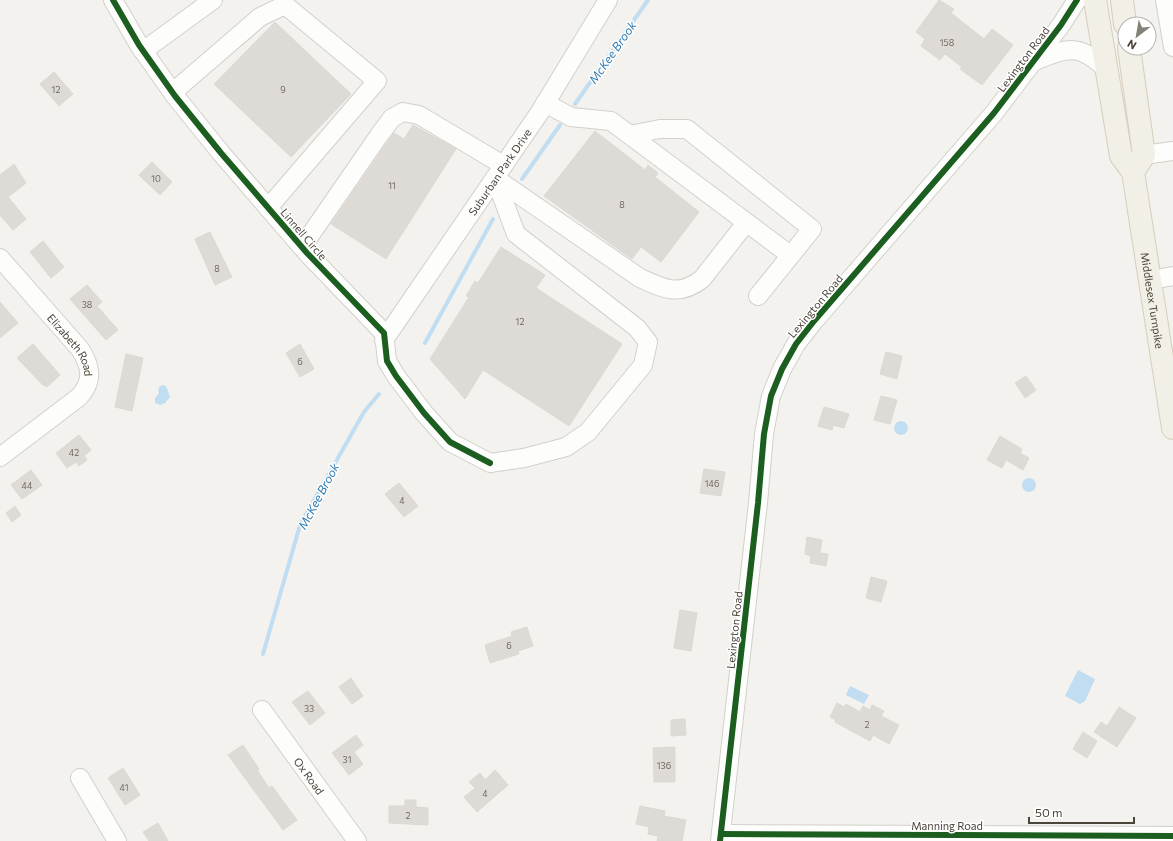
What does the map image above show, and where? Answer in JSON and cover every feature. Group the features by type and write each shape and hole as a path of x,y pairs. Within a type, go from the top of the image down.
{"main road":[{"name":"Middlesex Turnpike","path":"1095,0 1121,156 1139,164"},
{"path":"1122,0 1124,16"},
{"name":"Middlesex Turnpike","path":"1130,56 1151,280 1173,428"}],"street":[{"name":"Linnell Circle","path":"113,0 143,51 173,92 302,247 384,333 387,361 424,413 450,442 490,463 524,458 566,447 588,432 643,365 648,342 637,328 516,234 499,171"},
{"path":"143,51 213,0"},
{"name":"Suburban Park Drive","path":"384,340 545,103 608,0"},
{"name":"Lexington Road","path":"720,837 758,503 764,434 771,396 782,370 796,344 994,113 1061,25 1077,0"},
{"path":"1165,0 1173,47"},
{"path":"173,92 260,16 285,5 377,81 268,208"},
{"path":"1034,61 1053,53 1071,50 1092,56 1108,71"},
{"path":"545,103 571,117 611,121 790,255"},
{"path":"302,247 380,134 392,118 403,112 419,115 499,171 640,278 667,290 682,290 693,286 702,279 746,223"},
{"path":"630,135 660,129 686,129 812,229 758,296"},
{"path":"1139,164 1173,151"},
{"name":"Elizabeth Road","path":"0,258 80,350 87,360 90,372 86,390 79,397 0,456"},
{"path":"1151,280 1173,276"},
{"name":"Ox Road","path":"262,710 357,841"},
{"path":"80,778 114,840"},
{"name":"Manning Road","path":"720,837 1173,836"}],"water":[{"path":"164,385 167,388 170,397 165,403 160,405 155,403 155,398 159,393 158,390 160,386"},
{"path":"898,421 904,421 908,425 908,431 904,435 898,435 894,431 894,425"},
{"path":"1026,478 1032,478 1036,482 1036,488 1032,492 1026,492 1022,488 1022,482"},
{"path":"1078,670 1095,679 1085,701 1080,704 1065,696"},
{"path":"850,686 869,695 864,704 846,695"}],"building":[{"path":"939,0 954,9 951,13 984,39 992,29 1013,45 982,85 960,69 962,67 945,54 940,60 921,46 925,39 916,32"},
{"path":"275,22 351,94 291,157 214,84"},
{"path":"54,72 73,94 59,106 40,84"},
{"path":"413,125 456,149 386,259 331,224 394,133 404,139"},
{"path":"595,131 645,170 648,165 658,173 655,177 699,212 661,262 641,247 632,259 544,196"},
{"path":"152,162 172,182 160,195 139,175"},
{"path":"14,164 26,183 8,197 26,219 13,230 0,215 0,175"},
{"path":"210,232 232,277 215,285 195,239"},
{"path":"43,241 64,267 51,278 30,252"},
{"path":"501,247 545,275 536,288 622,344 569,426 483,370 465,399 430,359 469,297 466,296 475,281 478,283"},
{"path":"87,285 102,302 97,306 118,330 106,340 70,299"},
{"path":"0,302 18,323 0,338"},
{"path":"33,344 60,375 47,387 45,385 44,386 17,358"},
{"path":"300,344 314,369 300,377 286,353"},
{"path":"886,352 902,356 897,379 880,374"},
{"path":"126,354 143,358 132,411 115,407"},
{"path":"1026,376 1036,390 1025,398 1015,383"},
{"path":"881,396 897,400 890,424 874,420"},
{"path":"824,407 849,414 844,428 833,425 832,430 818,426"},
{"path":"79,435 91,450 84,456 87,460 79,466 76,462 67,468 56,453"},
{"path":"1000,436 1022,449 1020,453 1029,458 1023,470 1006,460 1002,468 987,460"},
{"path":"704,469 725,472 721,496 700,493"},
{"path":"31,470 42,485 22,499 11,485"},
{"path":"399,483 418,506 404,517 385,494"},
{"path":"15,506 21,515 12,522 6,513"},
{"path":"807,537 822,540 820,553 828,554 826,566 810,563 811,556 805,554"},
{"path":"871,577 887,581 881,602 866,598"},
{"path":"680,610 697,613 691,651 674,648"},
{"path":"527,627 533,646 518,651 519,654 490,663 485,645 512,636 511,632"},
{"path":"351,678 363,696 352,704 339,687"},
{"path":"308,691 325,713 310,725 292,702"},
{"path":"837,703 844,707 846,704 860,712 863,706 870,710 872,705 884,711 881,716 899,725 889,744 873,735 870,741 835,722 836,720 830,717"},
{"path":"1119,707 1136,718 1117,747 1094,732 1101,722 1107,726"},
{"path":"685,719 686,735 671,736 671,720"},
{"path":"1083,732 1097,741 1087,758 1073,749"},
{"path":"356,735 363,745 354,752 363,764 349,775 332,753"},
{"path":"243,745 259,769 257,770 269,788 272,786 297,820 283,830 228,755"},
{"path":"675,747 675,782 654,782 653,748"},
{"path":"123,768 140,795 125,805 108,778"},
{"path":"495,770 508,785 477,812 464,797 475,788 469,782 480,773 485,780"},
{"path":"405,800 416,800 416,807 428,808 428,825 389,823 389,806 405,806"},
{"path":"640,806 665,811 664,816 686,820 682,841 657,841 658,836 648,834 649,827 636,824"},
{"path":"158,823 168,841 149,841 143,832"}],"waterway":[{"name":"McKee Brook","path":"575,104 648,0"},
{"name":"McKee Brook","path":"522,179 560,125"},
{"name":"McKee Brook","path":"425,343 493,219"},
{"name":"McKee Brook","path":"263,654 300,525 364,412 379,394"}],"cycle path":[{"path":"113,0 139,45 175,96 221,153 307,253 384,333 387,361 396,376 424,413 450,442 490,463"},
{"path":"720,841 758,503 764,434 771,396 782,369 796,344 814,321 994,113 1061,25 1077,0"},
{"path":"721,834 1173,836"}]}
